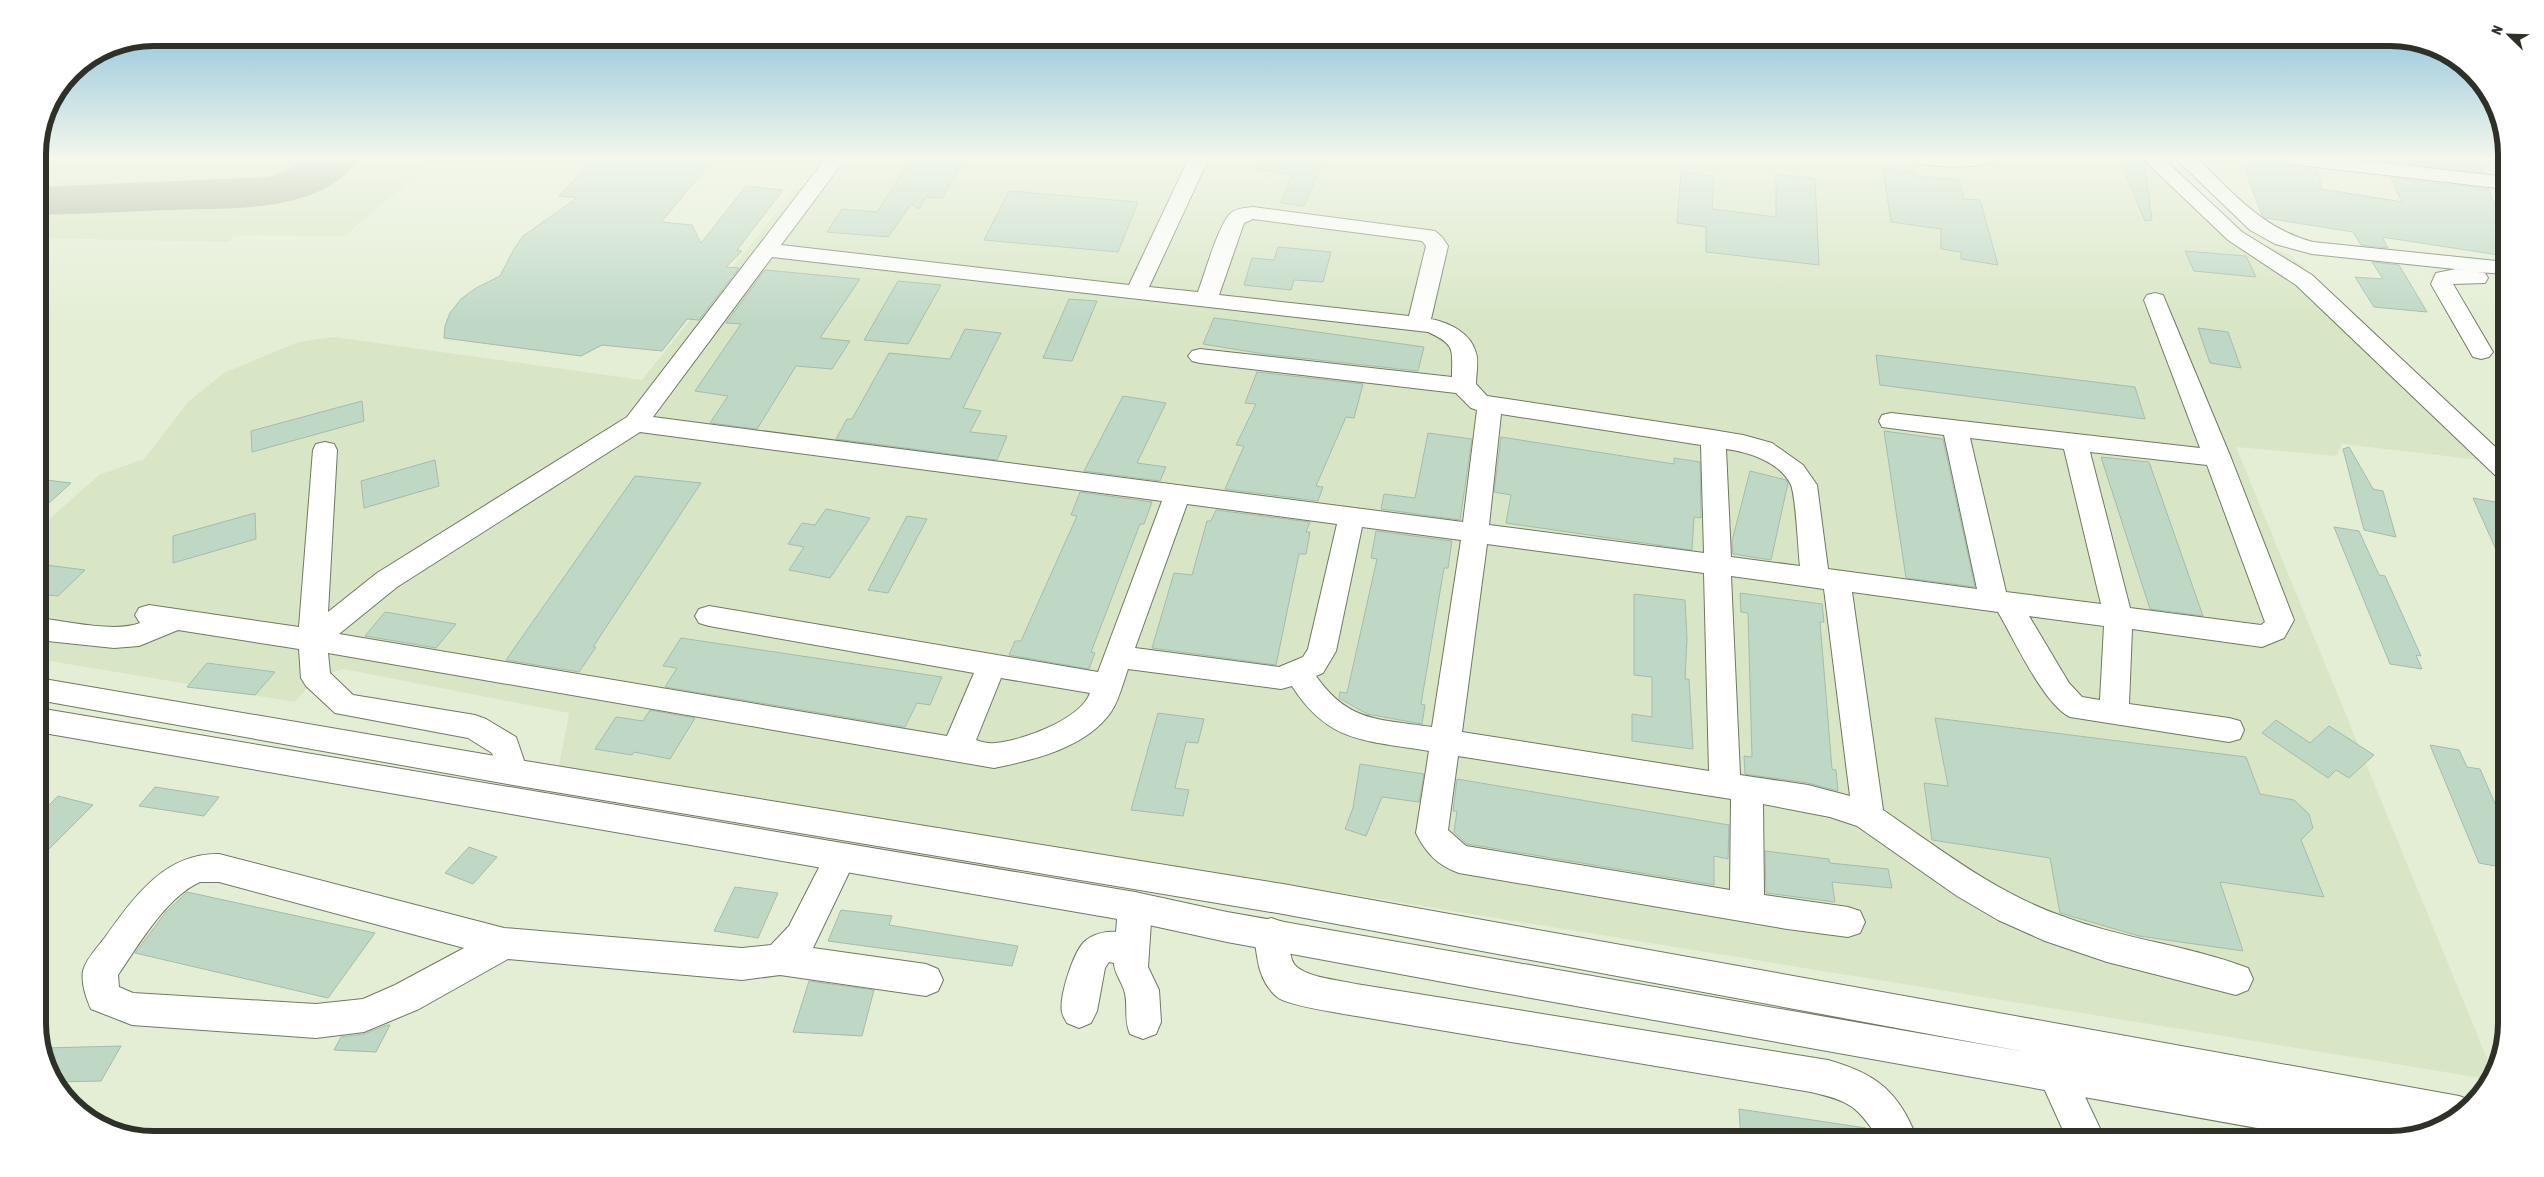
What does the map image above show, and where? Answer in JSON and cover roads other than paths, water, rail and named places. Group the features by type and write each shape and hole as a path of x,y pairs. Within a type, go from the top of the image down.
{"main road":[{"path":"312,640 387,580 636,423 794,213"},
{"path":"1136,292 1173,213"},
{"path":"1206,301 1234,222 1237,217 1253,213 1428,235 1435,241 1436,246 1419,324"},
{"path":"2210,213 2235,236 2304,280 2498,464"},
{"path":"2243,213 2257,226 2282,240 2312,248 2498,267"},
{"path":"766,250 1419,324 1449,332 1460,339 1465,348 1464,386 1471,398 1490,406 1713,438 1744,443 1763,449 1780,459 1794,471 1804,485 1826,580 1868,817"},
{"path":"2481,352 2442,284 2444,278 2456,276 2498,281"},
{"path":"636,423 2262,636 2273,633 2278,627 2280,620 2155,300"},
{"path":"1200,356 1464,386"},
{"path":"1490,406 1475,534 1432,833 1447,853 1460,859 1848,922"},
{"path":"1891,421 2218,458"},
{"path":"1955,428 2001,602 2065,699 2081,709 2229,730"},
{"path":"1713,438 1718,566 1747,907"},
{"path":"2076,442 2118,617 2114,714"},
{"path":"325,450 312,640 316,678 345,705 474,727 505,746 513,772"},
{"path":"149,615 312,640 994,756 1026,749 1061,737 1084,722 1100,705 1177,495"},
{"path":"1118,657 1280,678 1298,672 1313,664 1322,651 1351,518"},
{"path":"709,616 1108,685"},
{"path":"46,630 114,637 139,635 177,619"},
{"path":"956,750 992,665"},
{"path":"1298,672 1320,706 1333,717 1347,724 1736,787 1852,809 1868,817 1982,895 2031,920 2074,937 2236,979"},
{"path":"46,689 513,772 1283,899 2450,1112"},
{"path":"46,721 1135,907 2056,1075 2375,1131"},
{"path":"780,959 801,937 840,858"},
{"path":"504,943 407,997 364,1015 316,1021 132,1009 102,997 100,972 149,906 179,876 196,868 219,868 504,943 742,964 780,959 926,980"},
{"path":"1135,907 1131,968 1142,990 1143,1022"},
{"path":"1271,933 1276,968 1290,986 1356,1000 1820,1076 1854,1084 1876,1101 1894,1129"},
{"path":"1079,1011 1088,961 1096,950 1107,947 1132,951"},
{"path":"2056,1075 2082,1131"}]}
